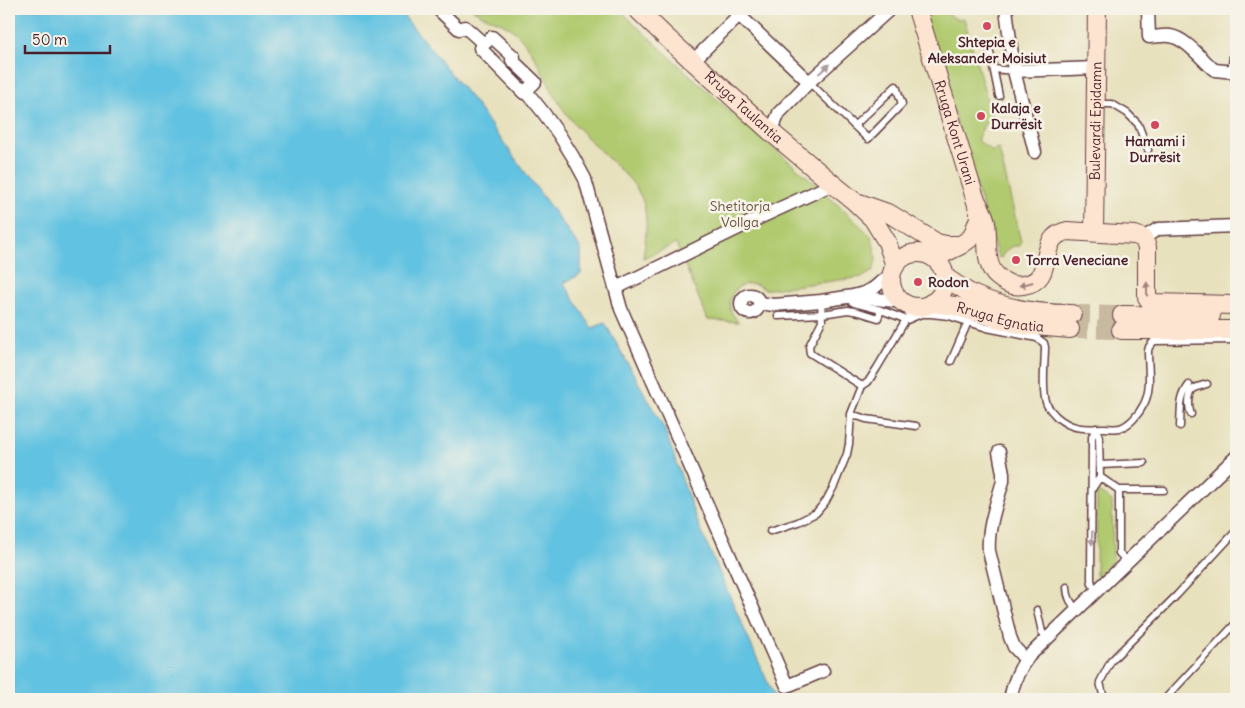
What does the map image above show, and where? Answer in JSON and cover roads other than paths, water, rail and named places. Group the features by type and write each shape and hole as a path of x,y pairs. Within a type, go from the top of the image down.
{"main road":[{"name":"Rruga Taulantia","path":"637,9 771,132 873,219 890,248 894,270"},
{"name":"Rruga Kont Urani","path":"917,9 979,213 973,241 988,258 993,273 1004,282 1017,286 1030,285 1040,278 1046,252 1056,236 1061,232 1094,232 1135,235 1143,238"},
{"name":"Bulevardi Epidamn","path":"1094,232 1097,9"},
{"name":"Rruga Taulantia","path":"854,201 899,228 926,255"},
{"path":"854,201 890,214 937,243 946,245 973,241"},
{"path":"1143,238 1147,247 1147,297 1149,300 1155,303 1233,305 1236,308"},
{"path":"926,255 940,265 945,277 944,285 942,292 937,298 914,308 895,293 891,282 894,270 900,260 914,253 926,255 943,254 973,241"},
{"name":"Rruga Egnatia","path":"914,308 955,306 1023,325 1071,321 991,301 964,290 945,277"},
{"path":"1236,316 1122,323 1236,330"}],"street":[{"path":"438,9 459,28 465,27 484,44"},
{"path":"771,132 779,113 809,82 890,9"},
{"path":"1006,9 1014,70 1035,152"},
{"path":"1148,9 1149,37 1171,36 1180,40 1215,70 1235,74 1236,56"},
{"path":"693,61 738,12 809,82"},
{"path":"526,91 535,82 492,37 480,48 524,93 526,91 560,134 585,179 621,309 787,686 823,671"},
{"path":"1014,70 1096,68"},
{"path":"616,288 833,184"},
{"path":"1143,238 1158,230 1236,226"},
{"path":"759,303 822,308 849,296 864,293 874,288 894,270"},
{"path":"849,296 914,308"},
{"path":"999,452 1003,481 989,534 989,551 1010,636 1014,647 1026,660"},
{"path":"1010,699 1015,679 1026,660 1236,457"}],"lane":[{"path":"990,52 999,96"},
{"path":"994,69 1014,70"},
{"path":"809,82 854,126 868,139 902,104 896,86 854,126"},
{"path":"1096,104 1112,104 1127,113 1138,124 1148,150"},
{"path":"849,296 854,303 881,310 914,308 922,314 949,316 997,330 1033,336 1042,340 1045,347 1045,393 1048,406 1070,426 1079,428 1120,428 1137,416 1147,397 1148,351 1154,341 1236,340"},
{"path":"778,316 822,308 848,310 878,318 881,310"},
{"path":"822,308 822,321 809,346 810,353 862,386"},
{"path":"770,531 798,522 816,513 826,501 847,454 850,444 851,414 862,386 868,382 914,308"},
{"path":"951,361 968,322"},
{"path":"1180,426 1181,398 1189,384"},
{"path":"1192,414 1189,410 1190,394 1193,389 1207,384"},
{"path":"851,414 866,419 916,426"},
{"path":"1092,489 1100,477 1099,437 1096,428"},
{"path":"1096,428 1092,437 1091,579 1097,591"},
{"path":"1100,465 1144,463"},
{"path":"1100,477 1119,490 1164,490"},
{"path":"1119,490 1122,528 1119,553 1127,562"},
{"path":"1104,699 1100,682 1111,661 1177,595 1236,531"},
{"path":"1067,587 1068,597 1077,610"},
{"path":"1036,610 1042,632 1048,639"},
{"path":"1165,699 1236,623"}],"water":[{"path":"9,9 398,9 474,102 581,249 581,274 564,283 592,328 605,323 665,430 696,519 775,699 9,699"}],"tunnel":[{"path":"1072,314 1122,315"},
{"path":"1070,329 1121,330"}],"place":[{"name":"Shtepia e Aleksander Moisiut","path":"987,26"},
{"name":"Kalaja e Durrësit","path":"981,116"},
{"name":"Hamami i Durrësit","path":"1155,125"},
{"name":"Torra Veneciane","path":"1016,260"},
{"name":"Rodon","path":"918,282"}],"park label":[{"name":"Shetitorja Vollga","path":"740,214"}]}
